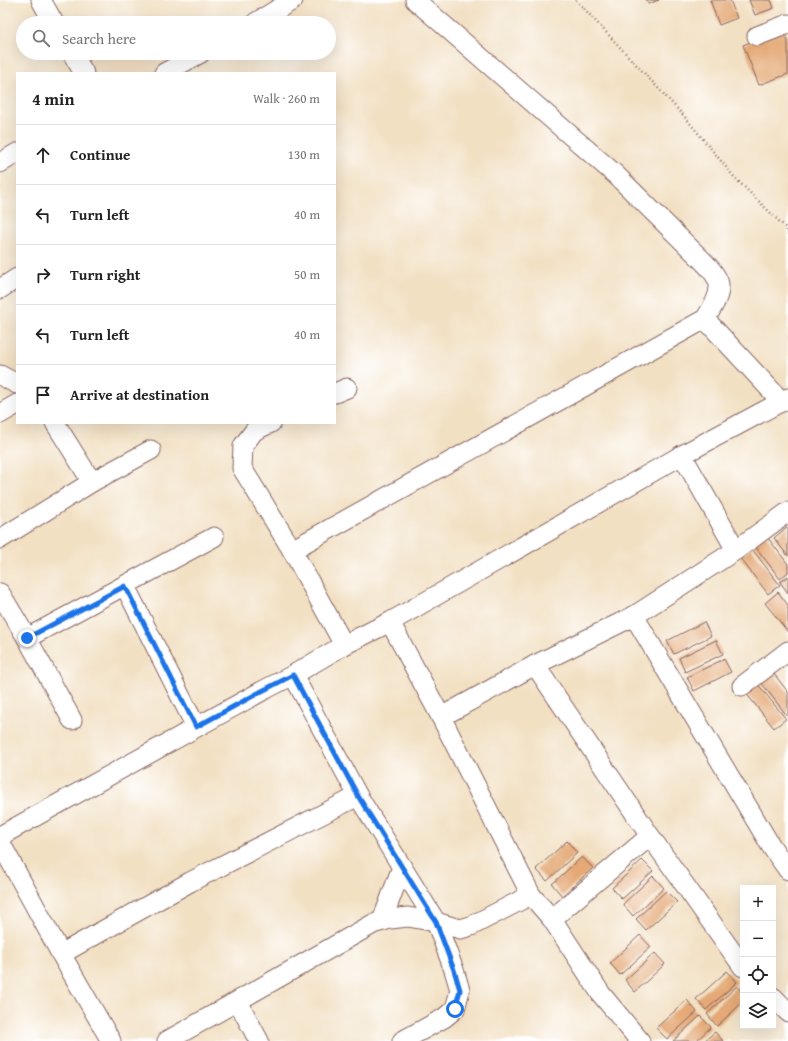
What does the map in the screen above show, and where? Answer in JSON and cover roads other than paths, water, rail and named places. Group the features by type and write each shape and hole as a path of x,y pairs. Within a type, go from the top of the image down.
{"street":[{"path":"41,0 50,16"},
{"path":"292,550 705,319 715,304 718,295 719,283 713,272 616,175 415,0"},
{"path":"265,16 287,1"},
{"path":"757,36 788,24"},
{"path":"76,60 83,72"},
{"path":"166,72 188,60"},
{"path":"0,163 16,154"},
{"path":"0,289 16,279"},
{"path":"0,836 293,675 344,645 390,622 682,455 785,400 705,319"},
{"path":"0,375 16,383"},
{"path":"0,414 16,405"},
{"path":"56,424 92,482"},
{"path":"269,424 254,431 243,446 242,468 292,550 344,645"},
{"path":"0,539 92,482 151,450"},
{"path":"682,455 736,550"},
{"path":"441,717 535,665 634,616 736,550 788,512"},
{"path":"27,638 214,537"},
{"path":"125,586 196,727"},
{"path":"0,593 27,638 72,720"},
{"path":"634,616 771,846 788,870"},
{"path":"390,622 441,717 531,895 552,919 601,994 634,1039"},
{"path":"742,686 788,651"},
{"path":"535,665 650,836 740,963"},
{"path":"293,675 358,796 436,922 460,990 455,1009 444,1018 402,1041"},
{"path":"61,954 190,882 358,796"},
{"path":"552,919 650,836"},
{"path":"0,842 61,954 111,1041"},
{"path":"382,921 402,866"},
{"path":"167,1041 373,924 390,919 408,917 436,922 460,929 471,926 531,895"},
{"path":"776,1000 788,1012"},
{"path":"238,1002 260,1041"}]}
